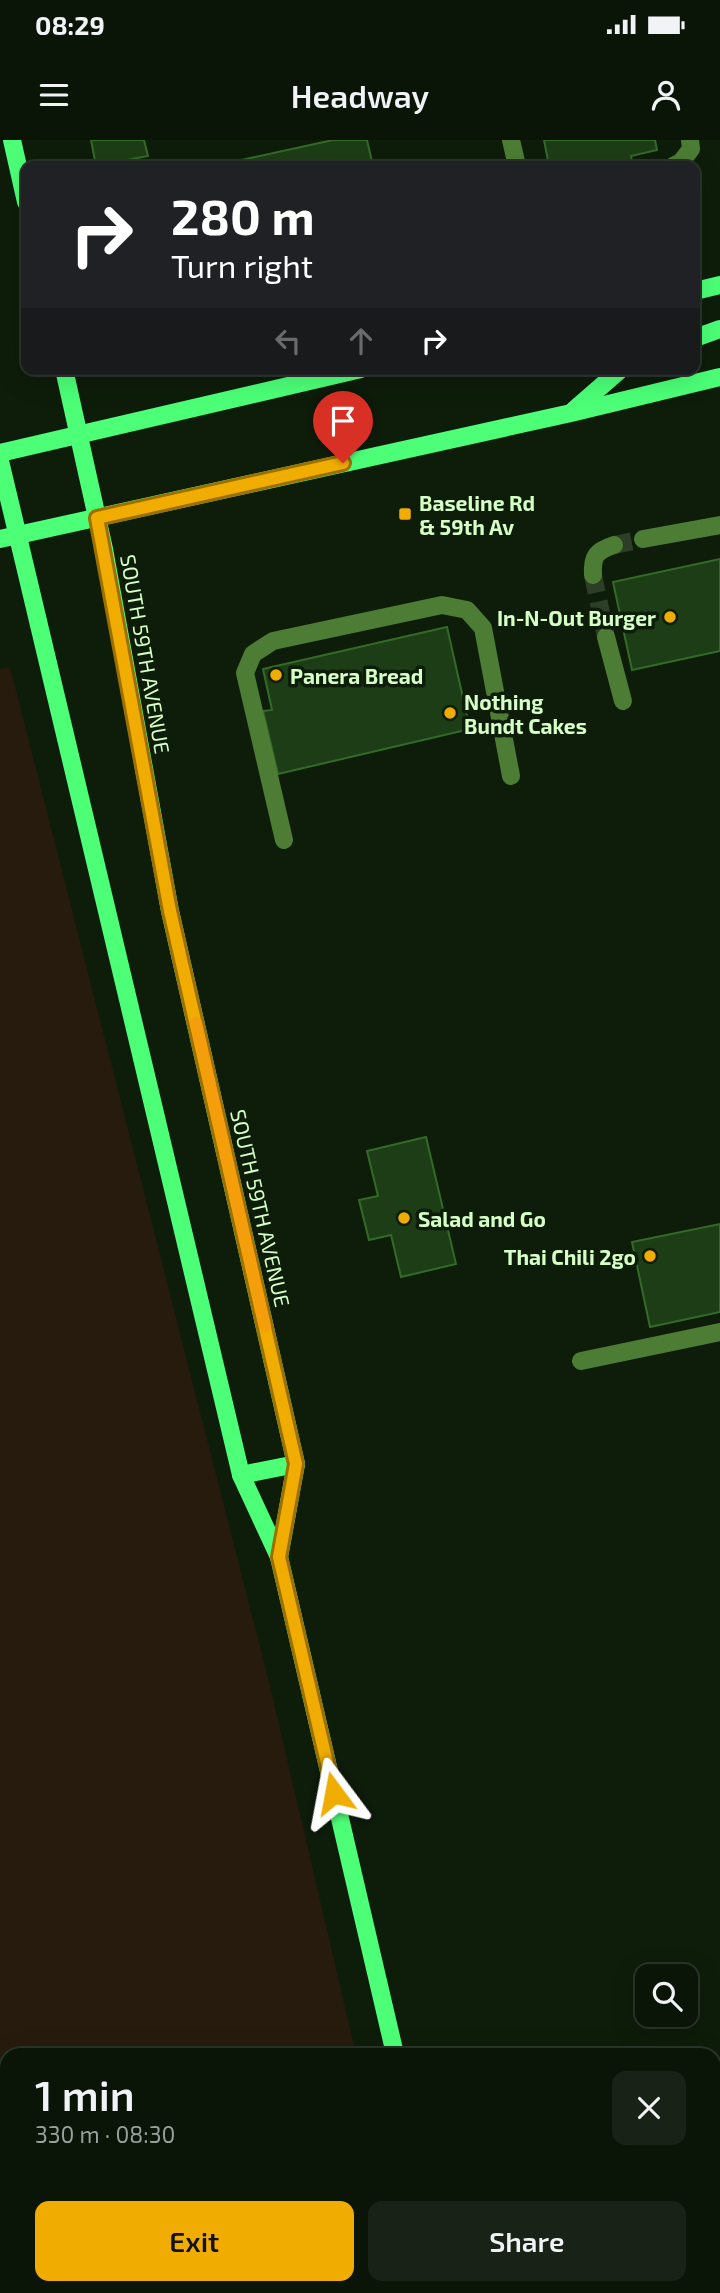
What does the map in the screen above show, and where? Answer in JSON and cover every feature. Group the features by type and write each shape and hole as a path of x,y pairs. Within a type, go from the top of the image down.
{"main road":[{"path":"12,140 21,180"},
{"path":"700,290 720,285"},
{"path":"700,336 720,329"},
{"name":"SOUTH 59TH AVENUE","path":"65,375 97,518 170,911 296,1464 279,1557 394,2048"},
{"path":"0,453 334,375"},
{"path":"571,413 614,375"},
{"path":"9,538 571,413 720,377"},
{"path":"0,461 9,538 241,1475 279,1557"},
{"path":"241,1475 296,1464"}],"lane":[{"path":"511,140 516,161"},
{"path":"682,161 691,149 690,140"},
{"path":"643,539 720,524"},
{"path":"593,575 593,559 598,550 614,545"},
{"path":"284,839 245,673 253,654 274,641 442,605 467,610 483,628 511,776"},
{"path":"606,637 623,701"},
{"path":"581,1362 720,1332"}],"shaded area":[{"path":"10,667 270,1686 355,2048 0,2048 0,669"}],"building":[{"path":"91,140 144,140 148,156 122,161 95,161"},
{"path":"333,140 367,140 372,161 237,161"},
{"path":"544,140 655,140 657,150 631,156 632,161 548,161"},
{"name":"In-N-Out Burger","path":"720,559 720,651 632,670 613,582"},
{"path":"447,627 470,729 278,774 263,711 272,710 263,669"},
{"name":"Salad and Go","path":"426,1137 456,1264 401,1277 391,1235 369,1240 359,1200 378,1196 367,1151"},
{"path":"720,1224 720,1312 650,1327 632,1242"}],"tunnel":[{"path":"614,545 643,539"},
{"path":"593,575 606,637"}],"slow traffic":[{"path":"196,1023 265,1326"}],"place":[{"name":"Baseline Rd & 59th Av","path":"405,514"},
{"name":"In-N-Out Burger","path":"670,617"},
{"name":"Panera Bread","path":"276,675"},
{"name":"Nothing Bundt Cakes","path":"450,713"},
{"name":"Salad and Go","path":"404,1218"},
{"name":"Thai Chili 2go","path":"650,1256"}],"route":[{"path":"334,1793 279,1557 296,1464 170,911 97,518 343,463"}]}
